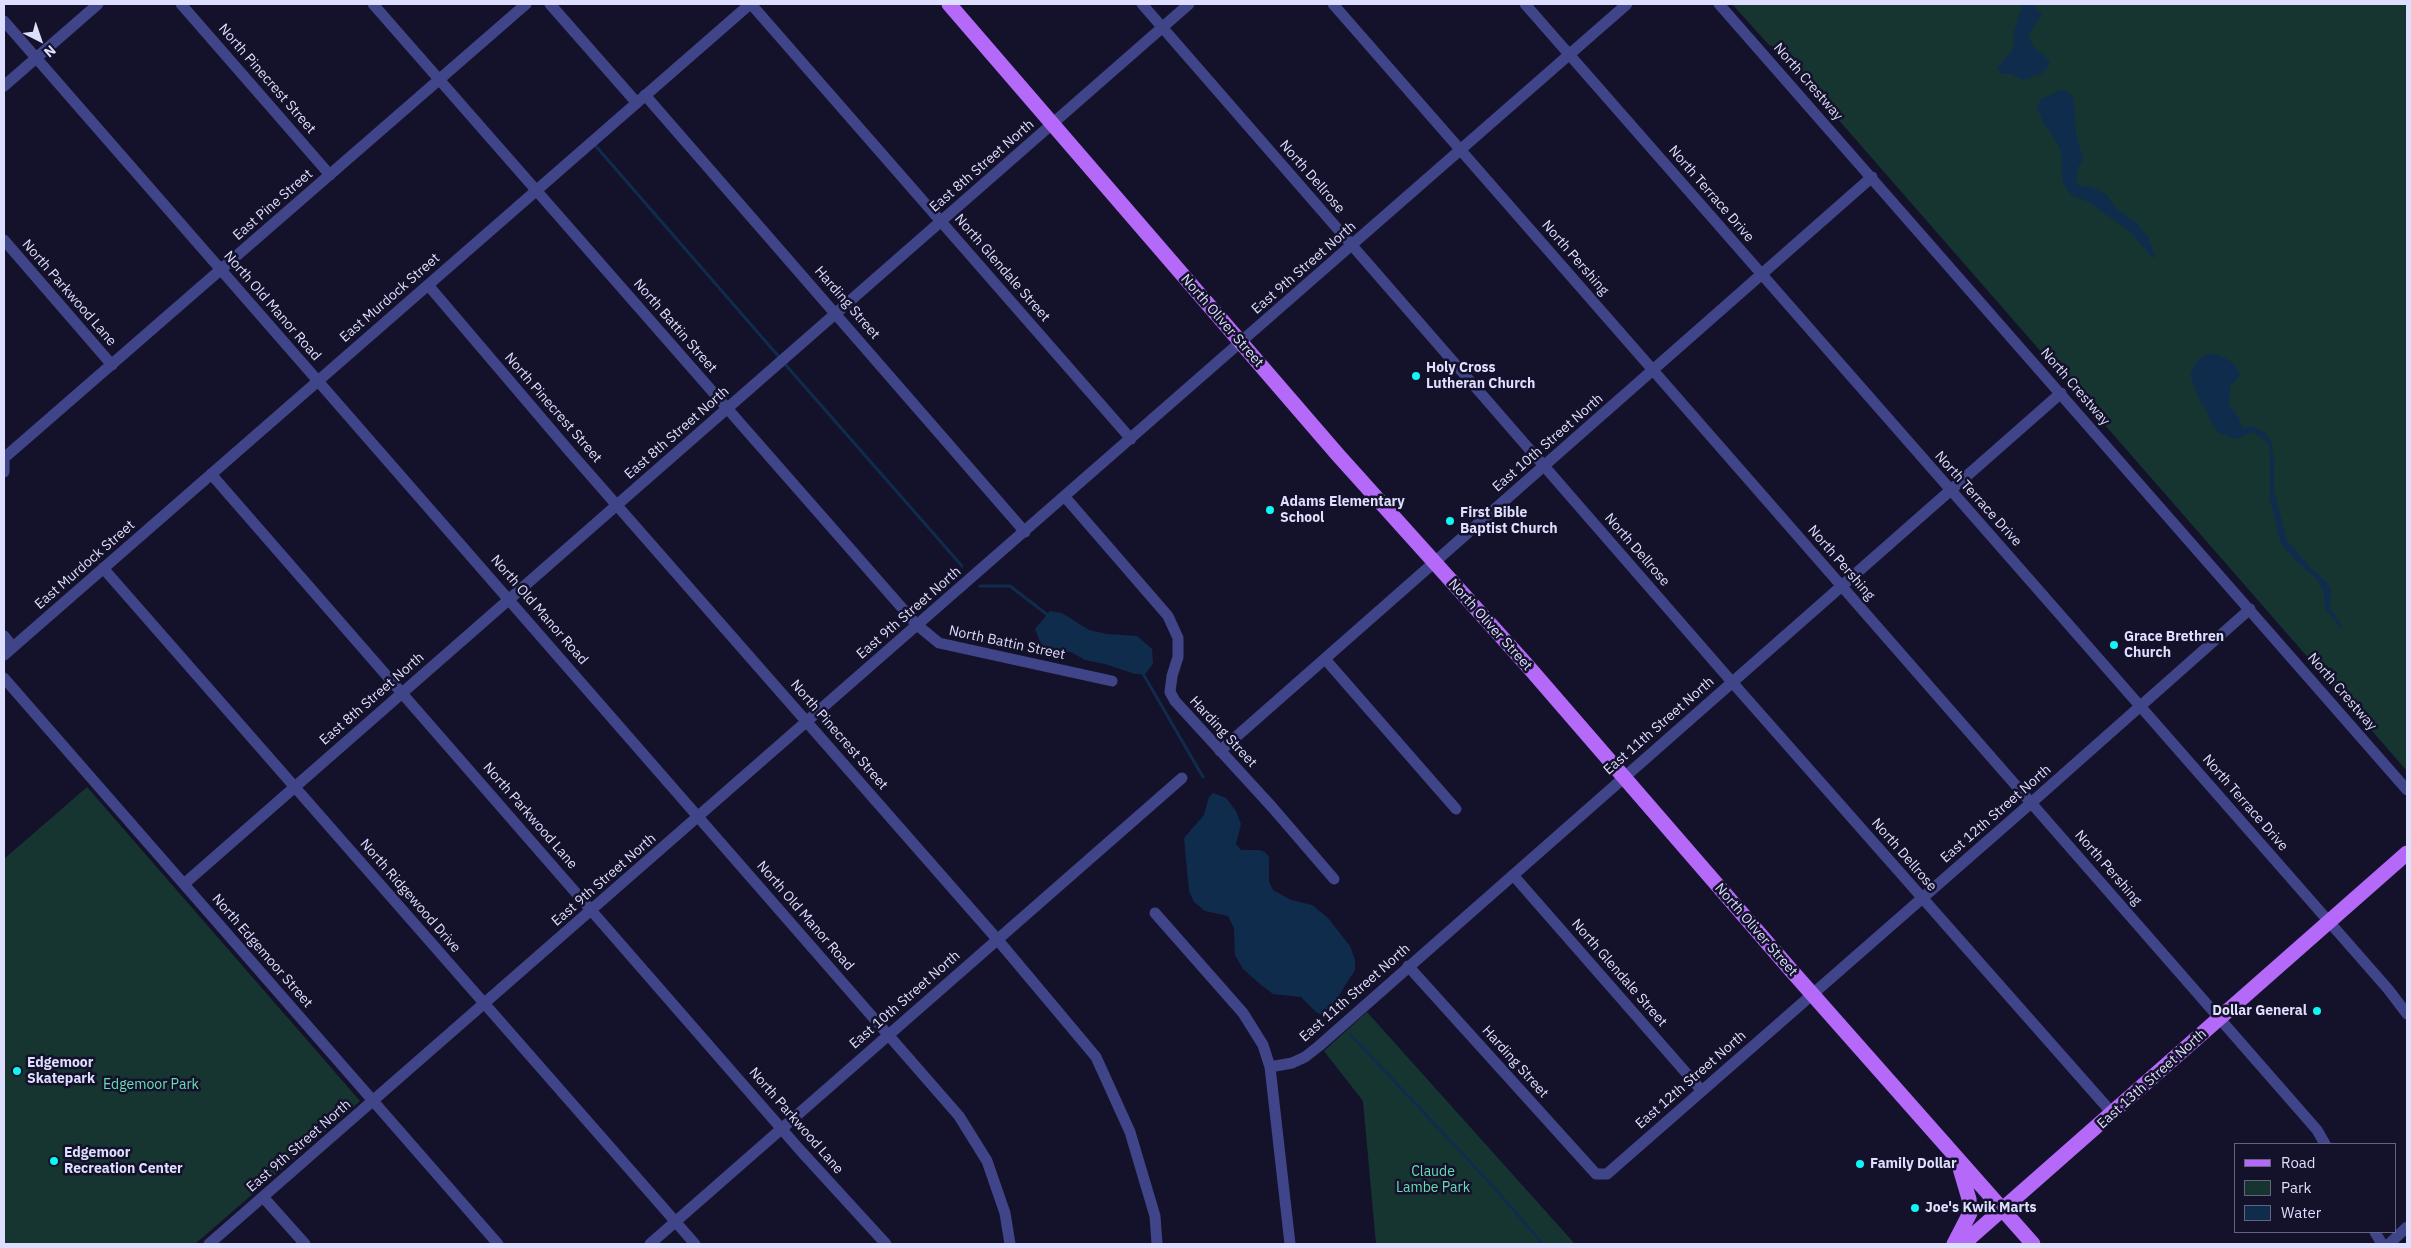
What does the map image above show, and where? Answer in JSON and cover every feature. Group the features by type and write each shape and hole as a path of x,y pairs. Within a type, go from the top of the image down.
{"main road":[{"name":"North Oliver Street","path":"949,4 1241,343 2033,1244"},
{"name":"East 13th Street North","path":"1963,1244 2407,853"},
{"path":"1954,1244 1970,1212 1969,1199 1956,1157"}],"street":[{"path":"4,86 98,4"},
{"name":"North Pinecrest Street","path":"181,4 330,174"},
{"name":"North Battin Street","path":"373,4 917,625 939,643 1112,680"},
{"name":"East Pine Street","path":"4,472 4,457 526,4"},
{"name":"Harding Street","path":"550,4 641,99 836,314 1025,532"},
{"name":"East Murdock Street","path":"4,655 750,4"},
{"name":"North Glendale Street","path":"750,4 1131,439"},
{"name":"North Dellrose","path":"1142,4 1732,682 2112,1114"},
{"name":"East 8th Street North","path":"184,884 1189,4"},
{"name":"North Pershing","path":"1333,4 2317,1130 2324,1143"},
{"name":"North Terrace Drive","path":"1525,4 2329,922 2407,1014"},
{"name":"East 9th Street North","path":"209,1244 1627,4"},
{"name":"North Crestway","path":"1719,4 2407,790"},
{"name":"North Old Manor Road","path":"4,20 959,1116 987,1161 1005,1213 1010,1244"},
{"name":"East 10th Street North","path":"1220,751 1872,177"},
{"name":"North Parkwood Lane","path":"4,240 112,365"},
{"name":"North Pinecrest Street","path":"428,285 997,939 1096,1057 1130,1132 1154,1216 1157,1244"},
{"name":"East 11th Street North","path":"1270,1067 1292,1063 1305,1057 2061,393"},
{"name":"North Parkwood Lane","path":"211,474 782,1128 886,1244"},
{"name":"Harding Street","path":"1065,496 1168,616 1178,638 1178,657 1172,676 1170,692 1174,701 1334,879"},
{"name":"North Ridgewood Drive","path":"103,568 695,1244"},
{"name":"East 12th Street North","path":"1601,1176 1607,1174 1923,898 2250,609"},
{"path":"4,636 14,647"},
{"path":"1325,659 1456,809"},
{"name":"North Edgemoor Street","path":"4,678 498,1244"},
{"name":"East 10th Street North","path":"650,1244 1182,778"},
{"name":"North Glendale Street","path":"1513,874 1702,1091"},
{"path":"1155,914 1250,1022 1263,1045 1270,1067 1290,1244"},
{"name":"Harding Street","path":"1408,966 1596,1174 1601,1176"},
{"path":"263,1197 304,1244"},
{"path":"2388,1244 2407,1228"},
{"path":"2376,1233 2382,1244"}],"green space":[{"path":"1732,4 2407,4 2407,771 1775,47 1769,45"},
{"name":"Edgemoor Park","path":"87,787 360,1101 195,1244 4,1244 4,859"},
{"name":"Claude Lambe Park","path":"1367,1012 1575,1244 1376,1244 1363,1101 1324,1051"}],"water":[{"path":"2032,4 2042,14 2029,37 2033,46 2050,61 2047,69 2041,74 2022,80 2011,74 2001,74 1997,68 2013,49 2014,32 2022,6"},
{"path":"2060,90 2066,90 2074,99 2076,133 2083,160 2078,167 2076,182 2079,186 2092,187 2107,195 2117,209 2136,222 2148,237 2155,257 2153,258 2129,231 2088,202 2071,195 2063,183 2061,151 2044,124 2037,108 2040,100"},
{"path":"2204,355 2220,355 2233,363 2240,373 2235,382 2231,383 2229,405 2239,418 2242,428 2254,427 2264,432 2271,441 2274,458 2274,490 2287,540 2312,569 2328,583 2331,589 2330,608 2343,627 2339,626 2325,609 2324,593 2318,580 2299,564 2281,544 2270,500 2270,452 2268,443 2253,432 2237,439 2220,433 2213,427 2205,407 2201,404 2190,375 2196,363"},
{"path":"1050,611 1062,613 1089,630 1107,634 1137,636 1152,649 1153,664 1145,674 1135,674 1105,664 1085,660 1071,652 1048,653 1041,644 1035,629"},
{"path":"1213,793 1226,798 1236,811 1241,824 1236,844 1241,850 1259,850 1265,852 1269,857 1269,882 1273,890 1291,900 1312,905 1328,918 1350,946 1355,960 1355,970 1336,1000 1340,1013 1332,1020 1316,1012 1301,997 1273,994 1260,984 1243,969 1235,955 1234,928 1228,916 1205,911 1194,902 1189,891 1184,838 1204,815 1209,797"}],"waterway":[{"path":"594,144 780,358"},
{"path":"784,363 962,566"},
{"path":"980,586 1010,586 1049,616"},
{"path":"1142,672 1203,777"},
{"path":"1350,1034 1489,1182 1543,1244"}],"place":[{"name":"Holy Cross Lutheran Church","path":"1416,376"},
{"name":"Adams Elementary School","path":"1270,510"},
{"name":"First Bible Baptist Church","path":"1450,521"},
{"name":"Grace Brethren Church","path":"2114,645"},
{"name":"Dollar General","path":"2317,1011"},
{"name":"Edgemoor Skatepark","path":"17,1071"},
{"name":"Edgemoor Recreation Center","path":"54,1161"},
{"name":"Family Dollar","path":"1860,1164"},
{"name":"Joe's Kwik Marts","path":"1915,1208"}]}
